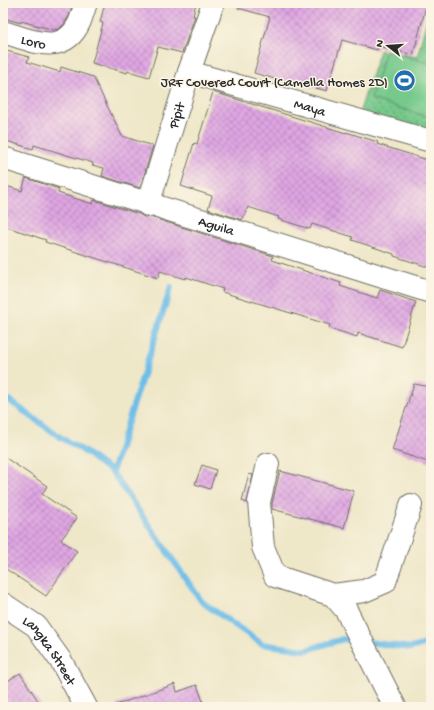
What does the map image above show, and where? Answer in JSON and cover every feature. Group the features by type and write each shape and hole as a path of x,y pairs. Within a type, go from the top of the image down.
{"street":[{"name":"Loro","path":"3,32 43,44 55,44 65,40 73,32 80,22 86,3"},
{"name":"Pipit","path":"148,205 189,72 213,3"},
{"name":"Maya","path":"189,72 431,141"},
{"name":"Aguila","path":"3,158 148,205 431,292"},
{"path":"268,464 260,502 263,548 275,576 340,602 369,654 395,707"},
{"path":"340,602 385,582 411,505"},
{"name":"Langka Street","path":"3,604 36,626 61,661 86,707"}],"green space":[{"path":"431,3 431,134 359,113 380,50 417,57"},
{"name":"JRF Covered Court (Camella Homes 2D)","path":"386,50 431,64 431,118 371,99"}],"building":[{"path":"3,3 73,3 69,16 64,24 59,29 54,30 21,21 21,23 3,18"},
{"path":"105,3 196,3 193,16 195,16 182,53 158,47 149,77 128,71 127,73 92,63 103,23 100,22"},
{"path":"239,3 427,3 413,55 378,46 377,50 342,40 327,91 290,81 289,83 254,73 270,17 238,8"},
{"path":"3,50 29,57 27,62 60,72 61,67 93,77 122,136 153,146 140,188 102,176 104,168 92,165 93,163 34,145 33,149 3,140"},
{"path":"213,92 378,142 377,144 431,161 431,268 352,240 353,237 312,224 310,229 278,219 279,217 248,207 242,220 208,209 212,196 181,186 194,143 197,144"},
{"path":"26,178 59,189 58,193 93,204 94,200 139,214 144,217 150,217 273,256 272,260 341,283 340,286 377,298 380,290 416,302 402,347 358,333 357,337 329,328 330,325 222,292 223,289 186,277 185,279 160,271 158,278 45,242 46,240 3,225 3,185 22,191"},
{"path":"414,384 431,387 431,463 392,450"},
{"path":"3,456 47,486 42,494 77,518 61,540 77,551 46,596 3,567"},
{"path":"202,465 216,470 210,489 195,484"},
{"path":"280,471 354,491 344,528 272,509 272,503"},
{"path":"249,474 253,475 247,503 242,501"},
{"path":"20,673 42,707 3,707 3,684"},
{"path":"175,684 177,692 197,685 205,707 117,707 116,705"}],"waterway":[{"path":"112,472 171,287"},
{"path":"3,396 112,472 202,602 262,644 304,650"},
{"path":"306,650 343,639 357,641"},
{"path":"368,642 411,648 431,642"}],"place":[{"name":"JRF Covered Court (Camella Homes 2D)","path":"404,81"}]}
